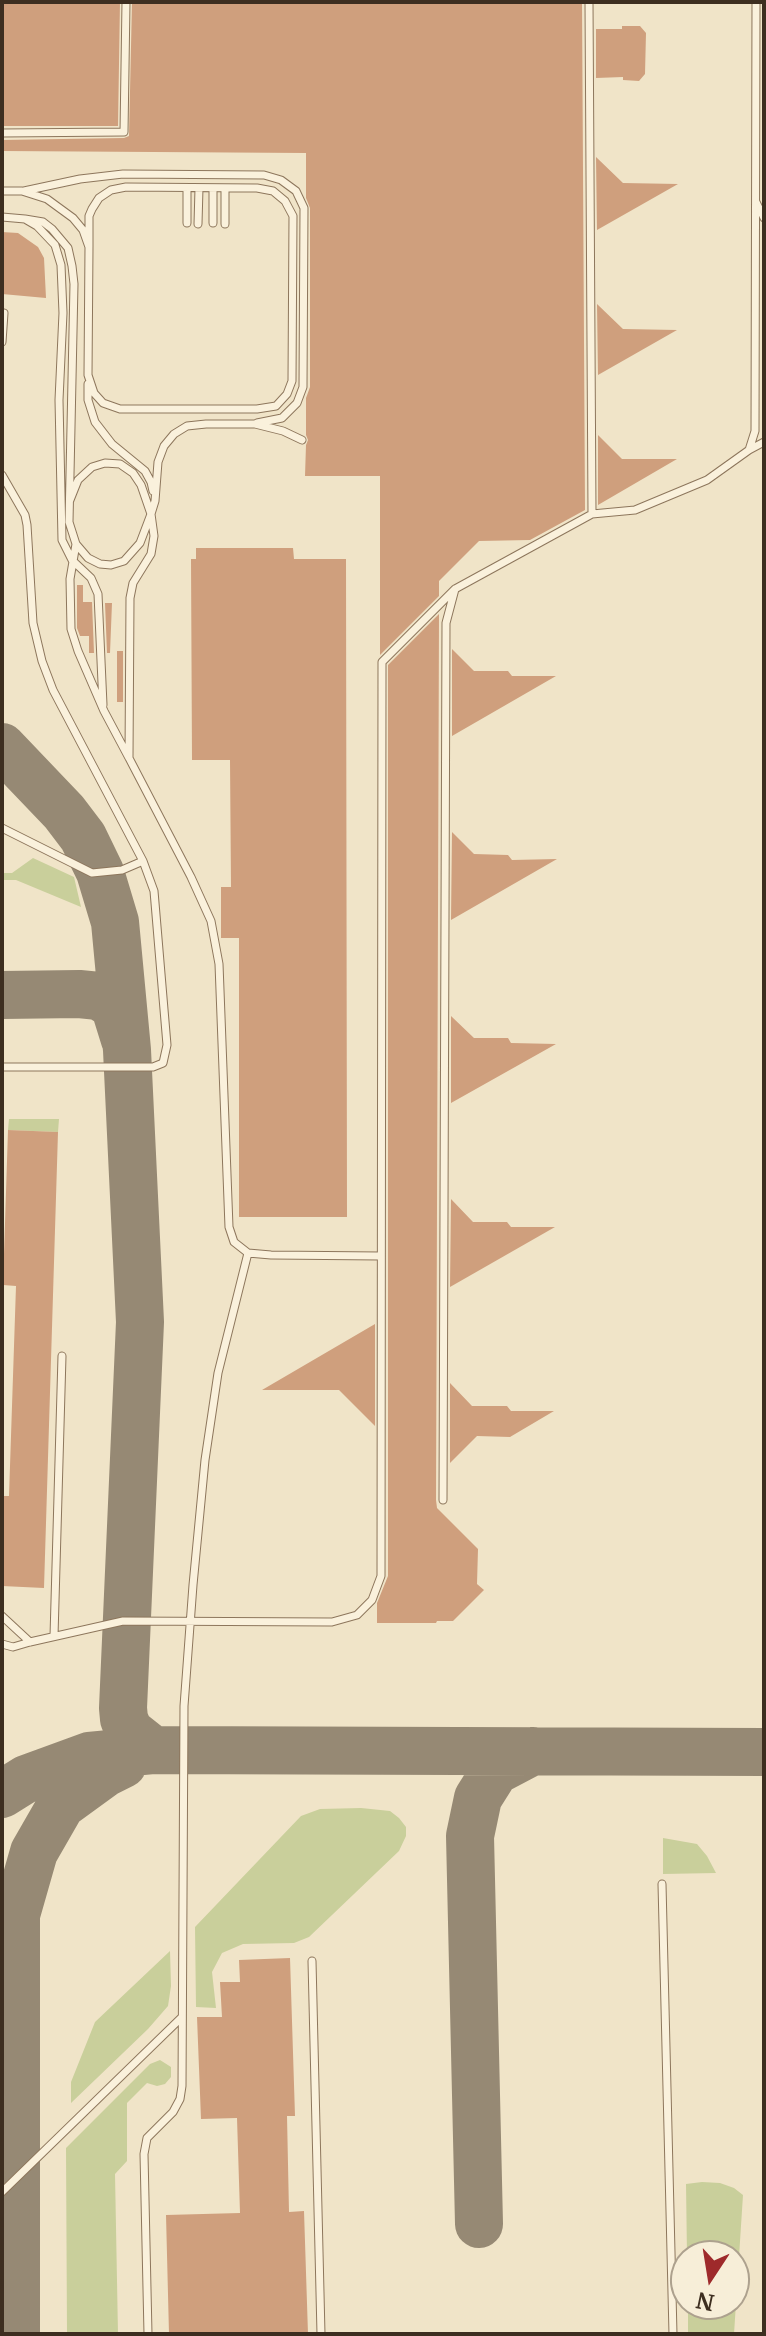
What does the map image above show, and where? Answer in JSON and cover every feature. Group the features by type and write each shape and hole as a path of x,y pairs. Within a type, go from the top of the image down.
{"lane":[{"path":"2,133 124,132 126,2"},
{"path":"589,2 592,514"},
{"path":"749,450 755,431 756,2"},
{"path":"2,191 22,191 80,179 139,174 264,175 281,180 296,191 304,208 303,387 297,403 282,418 255,424 187,426 174,434 164,446 158,462 155,501 140,543 124,561 111,565 88,558 76,544 69,522 74,284 68,248 43,222 2,217"},
{"path":"88,375 98,399 120,409 257,409 276,406 287,394 292,381 293,216 285,201 273,191 257,188 126,187 111,190 99,198 92,209 89,216 89,247 88,375 88,400 95,422 112,444 145,471 155,501"},
{"path":"187,188 187,223"},
{"path":"198,224 199,188"},
{"path":"213,188 213,223"},
{"path":"225,188 225,224"},
{"path":"22,191 47,199 73,218 83,230 89,247"},
{"path":"756,200 764,218"},
{"path":"25,219 48,235 55,245 61,265 63,313 59,400 62,540 72,560 91,578 98,594 104,711"},
{"path":"2,342 4,313"},
{"path":"255,424 302,440"},
{"path":"2,1644 13,1647 123,1621 332,1622 357,1615 372,1600 381,1576 382,662 455,589 592,514 635,510 707,480 764,442"},
{"path":"70,500 78,480 92,467 105,463 120,464 133,473 141,485 151,514 154,536 151,554 133,583 130,598 129,758"},
{"path":"2,475 25,515 33,623 42,661 53,690 143,861 154,891 167,1045 163,1063 153,1067 2,1067"},
{"path":"76,544 72,560 71,629 78,651 104,711 211,921 219,964 229,1227 234,1242 248,1253 380,1256"},
{"path":"443,1500 446,623 455,589"},
{"path":"2,828 92,873 122,870 143,861"},
{"path":"148,2334 144,2154 147,2138 173,2112 182,2086 184,1706 190,1622 207,1446 218,1373 248,1253"},
{"path":"54,1636 62,1356"},
{"path":"2,1616 30,1642"},
{"path":"662,1884 673,2334"},
{"path":"312,1961 321,2334"},
{"path":"2,2192 182,2018"}],"green space":[{"path":"33,858 74,877 81,907 16,880 2,880 2,873 12,873"},
{"path":"9,1119 59,1119 58,1132 8,1130"},
{"path":"320,1809 390,1811 399,1818 406,1827 406,1836 399,1851 309,1937 294,1943 243,1944 222,1953 212,1972 216,2008 196,2007 195,1927 301,1816"},
{"path":"663,1838 697,1844 716,1873 663,1874"},
{"path":"170,1951 168,2006 71,2103 71,2082 95,2022"},
{"path":"160,2060 171,2067 171,2077 165,2084 157,2086 147,2083 127,2103 127,2161 115,2174 118,2334 67,2334 66,2148 150,2064"},
{"path":"720,2183 743,2195 740,2240 687,2240 686,2184"},
{"path":"688,2320 735,2320 734,2334 688,2334"}],"building":[{"path":"2,2 120,2 118,126 2,126"},
{"path":"132,2 582,2 585,510 530,540 479,541 439,581 439,596 380,655 380,476 305,476 308,440 306,398 310,387 310,208 306,198 306,153 2,151 2,140 129,136"},
{"path":"622,26 640,26 646,33 645,74 639,81 623,80 623,77 596,78 596,29 622,29"},
{"path":"596,157 623,183 678,184 597,230"},
{"path":"2,232 18,233 38,247 44,258 46,298 2,294"},
{"path":"597,304 623,329 677,330 598,375"},
{"path":"598,435 622,459 677,459 598,505"},
{"path":"196,548 293,548 294,559 346,559 347,1217 239,1217 239,938 221,938 221,887 231,887 230,760 192,760 191,559 196,559"},
{"path":"77,585 83,585 83,602 92,602 94,653 89,653 89,636 80,636 77,628"},
{"path":"105,603 112,603 110,653 107,653"},
{"path":"439,614 436,1500 437,1508 478,1549 477,1584 484,1590 453,1621 377,1623 377,1603 388,1576 388,665"},
{"path":"452,649 474,671 508,671 512,676 556,676 452,736"},
{"path":"117,651 123,651 123,702 117,702"},
{"path":"452,832 474,854 508,855 512,860 557,859 451,920"},
{"path":"451,1016 474,1038 508,1038 511,1043 556,1044 451,1103"},
{"path":"8,1130 58,1132 44,1588 2,1586 2,1496 9,1496 16,1286 3,1285"},
{"path":"451,1199 473,1222 507,1222 511,1227 555,1227 450,1287"},
{"path":"375,1324 375,1426 339,1390 262,1390"},
{"path":"450,1383 472,1406 507,1406 511,1411 554,1411 510,1437 477,1436 450,1463"},
{"path":"290,1958 295,2116 287,2116 289,2212 304,2211 308,2334 169,2334 166,2215 240,2213 237,2118 201,2119 197,2017 222,2017 220,1982 240,1982 239,1960"}],"taxiway":[{"path":"2,747 64,812 83,837 100,872 115,922 127,1050 140,1322 123,1708 129,1731 153,1750"},
{"path":"2,995 99,996 112,1004 125,1040"},
{"path":"2,1794 26,1779 89,1756 153,1750 764,1752"},
{"path":"479,2224 470,1836 478,1798 495,1771 533,1751"},
{"path":"16,2334 16,1915 34,1852 61,1805 105,1773 123,1764"}]}
